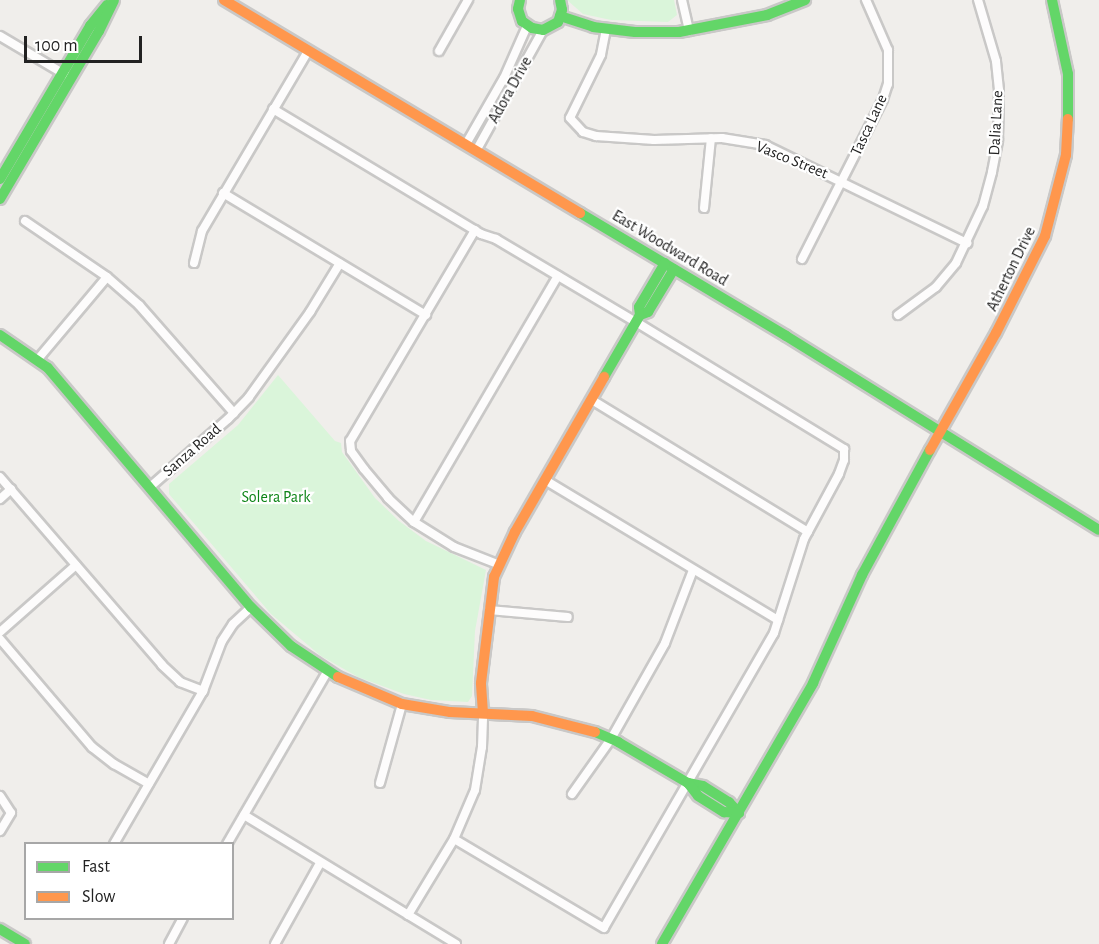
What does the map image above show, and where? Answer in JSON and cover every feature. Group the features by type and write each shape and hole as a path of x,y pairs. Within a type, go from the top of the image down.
{"street":[{"path":"0,200 67,76 90,26 112,0"},
{"name":"East Woodward Road","path":"224,0 669,266 1098,530"},
{"path":"439,51 468,0"},
{"path":"515,1 519,15 527,26 543,30 554,26 560,16 560,0"},
{"path":"682,0 689,31"},
{"path":"560,16 606,29 635,32 689,31 767,15 805,0"},
{"name":"Tasca Lane","path":"802,259 883,99 888,84 888,50 866,0"},
{"name":"Dalia Lane","path":"897,315 936,287 956,263 983,206 998,140 999,90 996,61 978,0"},
{"name":"Atherton Drive","path":"662,944 813,683 862,575 996,333 1045,237 1058,194 1066,155 1068,74 1052,0"},
{"name":"Adora Drive","path":"466,144 504,78 527,26"},
{"name":"Vasco Street","path":"606,29 602,55 570,118 571,122 583,132 596,136 654,140 711,138 765,146 967,243"},
{"name":"Adora Drive","path":"476,151 543,30"},
{"path":"0,36 67,76"},
{"path":"194,263 202,231 308,51"},
{"path":"0,179 67,76"},
{"path":"273,109 475,230 496,239 558,276 638,319 844,449 844,460 839,474 808,532 774,633 604,928 454,839"},
{"path":"705,208 711,138"},
{"path":"223,193 426,315"},
{"path":"25,221 107,277 139,305 234,413"},
{"path":"475,230 350,441 351,451 364,469 388,498 414,522 454,547 500,565"},
{"name":"Sanza Road","path":"150,487 249,397 310,312 340,264"},
{"path":"408,915 454,839 475,790 482,747 481,683 494,577 514,532 638,319 639,307 669,266"},
{"path":"414,522 558,276"},
{"path":"38,359 107,277"},
{"path":"0,335 38,359 68,389 251,607 291,646 327,672 371,693 402,704 450,712 532,716 584,728 611,739 688,783 698,796 724,812 739,813"},
{"path":"592,400 808,532"},
{"path":"0,477 162,665 180,682 202,690"},
{"path":"545,480 778,620"},
{"path":"0,499 11,489"},
{"path":"0,632 76,565"},
{"path":"572,794 611,739 665,643 693,570"},
{"path":"115,842 202,690 222,641 233,624 251,607"},
{"path":"489,610 568,617"},
{"path":"0,639 92,747 104,758 149,784"},
{"path":"228,842 327,672"},
{"path":"380,783 402,704"},
{"path":"0,796 11,813 0,831"},
{"path":"244,815 456,944"},
{"path":"275,944 320,863"},
{"path":"169,944 182,920"},
{"path":"0,929 25,944"}],"green space":[{"path":"567,0 674,0 677,15 668,22 611,20 583,14"},
{"name":"Solera Park","path":"278,375 335,441 341,443 342,452 375,498 399,521 426,541 486,570 475,631 472,696 468,702 431,700 404,694 358,677 321,656 271,614 169,494 169,484 238,425"}],"traffic: fast":[{"path":"0,199 99,31 114,0"},
{"path":"520,0 518,9 522,21 532,28 543,30 558,22 562,10 560,0"},
{"path":"560,16 593,27 635,32 679,32 767,15 805,0"},
{"path":"1052,0 1068,74 1068,119"},
{"path":"0,179 90,26 107,5"},
{"path":"580,213 786,336 1099,530"},
{"path":"640,315 639,307 665,263"},
{"path":"604,377 640,315 648,312 674,269"},
{"path":"0,335 48,368 251,607 291,646 338,677"},
{"path":"662,944 813,683 862,575 930,450"},
{"path":"595,732 618,742 688,783 703,786 729,802 739,813"},
{"path":"688,783 698,796 724,812 739,813"},
{"path":"0,929 25,944"}],"traffic: slow":[{"path":"224,0 580,213"},
{"path":"930,450 996,333 1045,236 1066,155 1068,119"},
{"path":"483,713 481,683 494,577 515,532 604,377"},
{"path":"338,677 402,704 450,712 532,716 595,732"}]}
